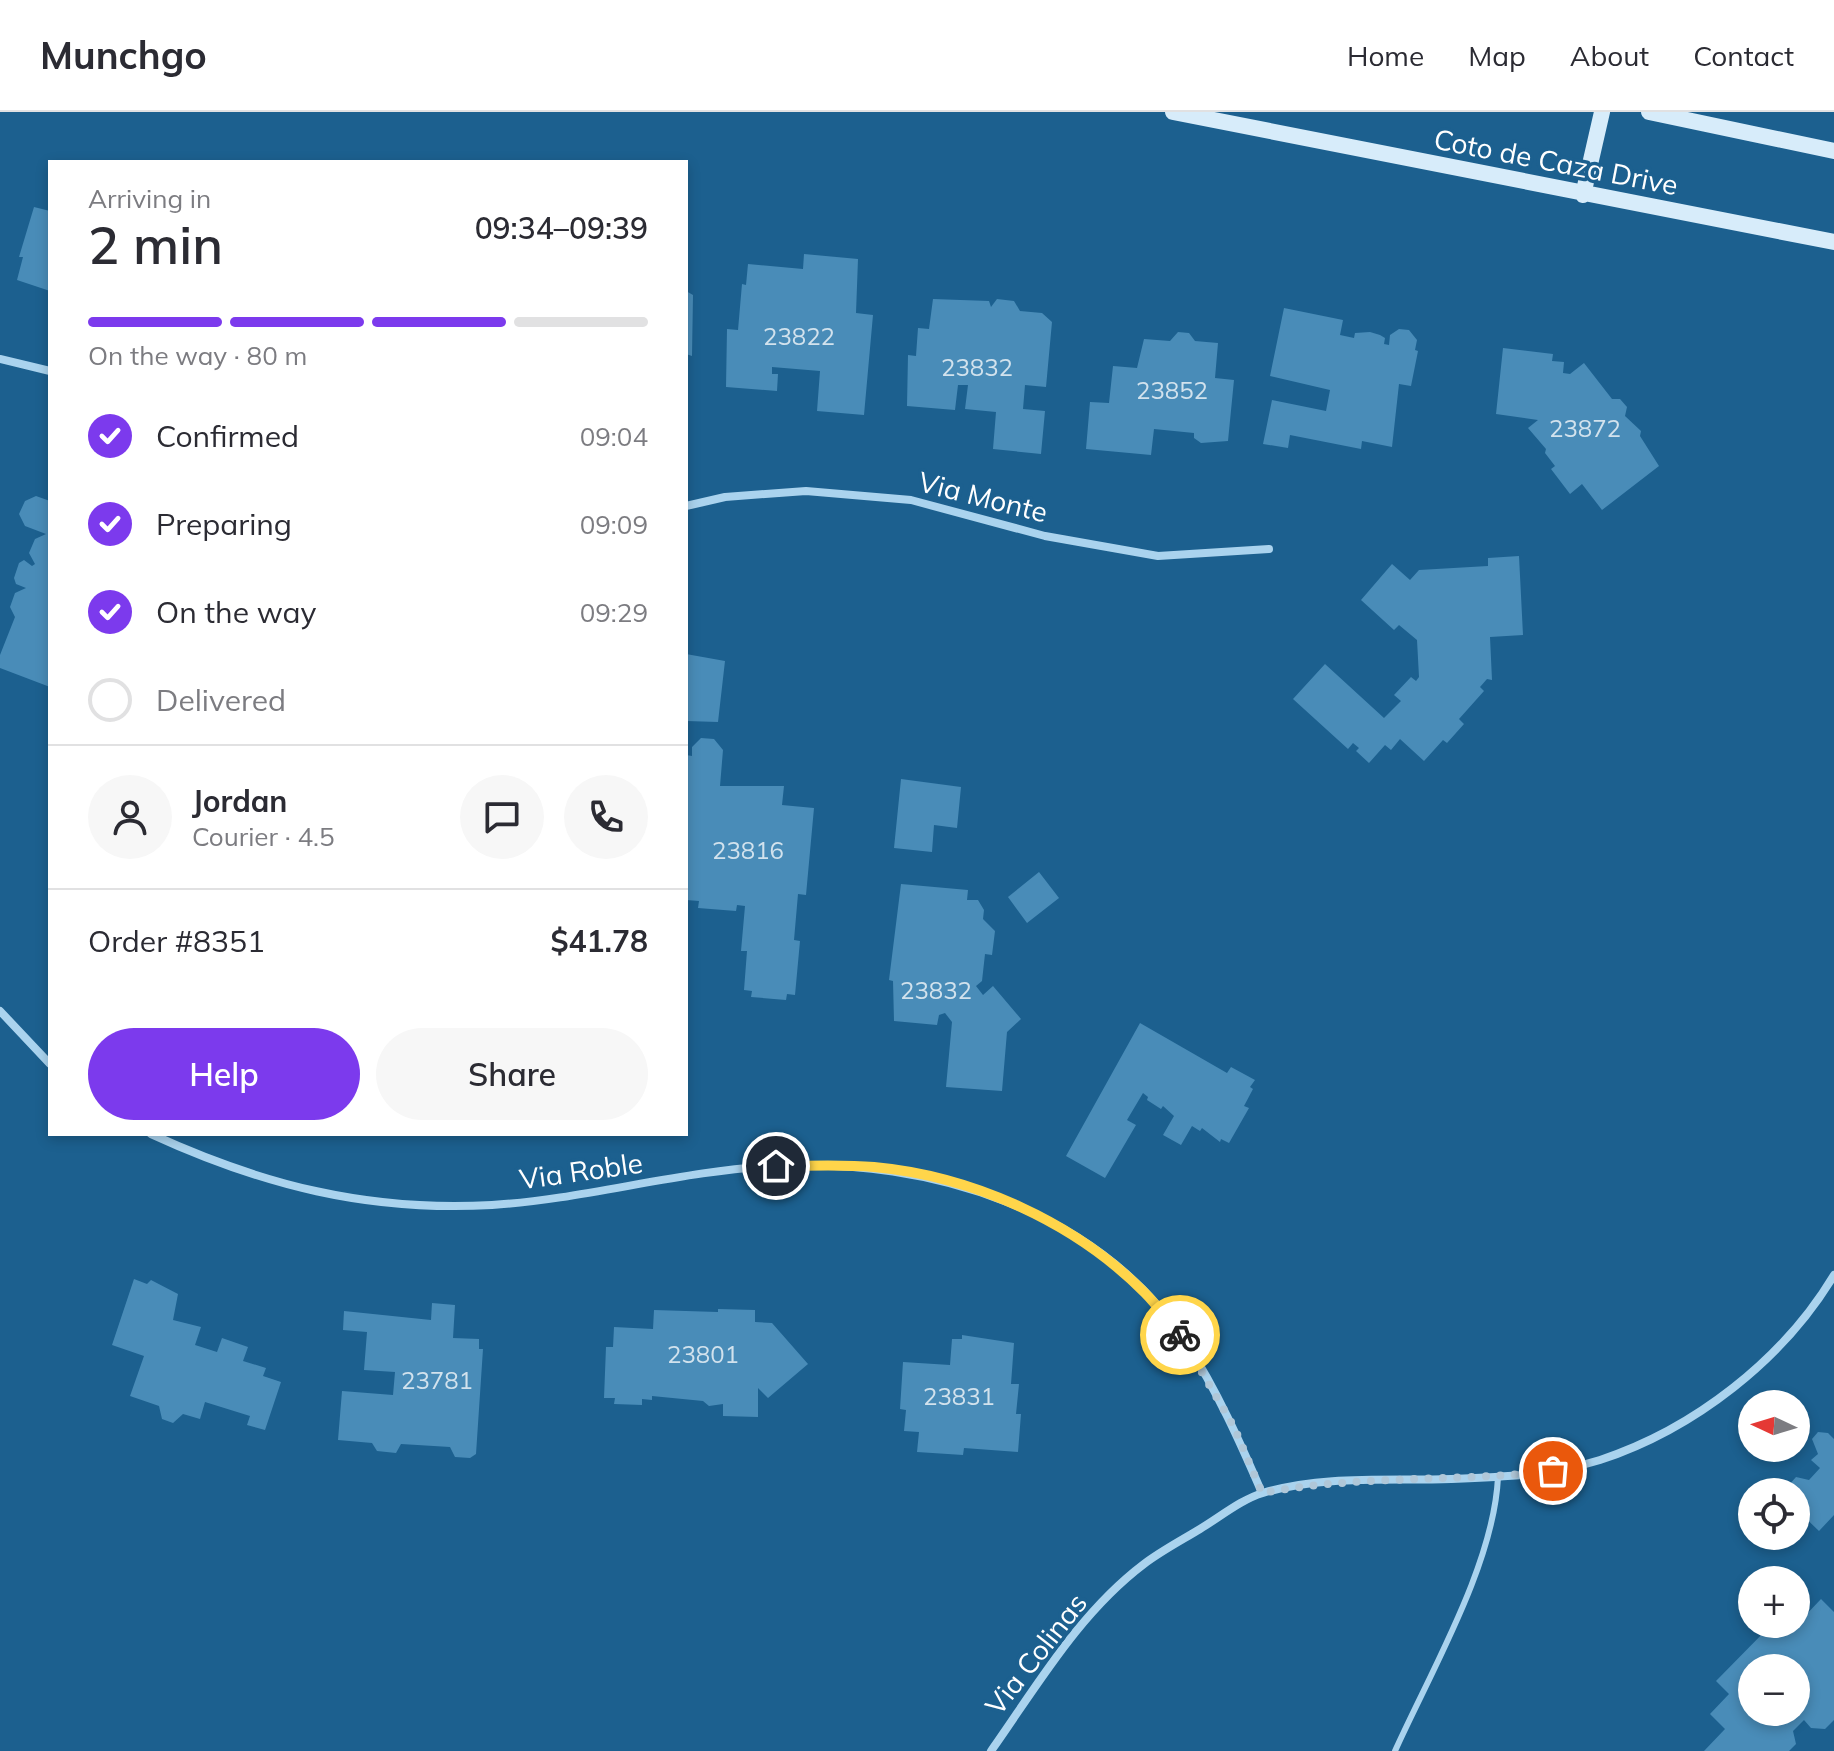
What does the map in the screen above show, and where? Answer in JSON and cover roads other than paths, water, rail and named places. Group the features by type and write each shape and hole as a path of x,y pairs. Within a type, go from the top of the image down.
{"main road":[{"name":"Coto de Caza Drive","path":"1173,112 1834,242"},
{"path":"1583,195 1602,112"},
{"path":"1649,112 1834,151"}],"street":[{"path":"0,359 48,371"},
{"name":"Via Monte","path":"688,506 725,497 806,491 911,500 1045,536 1158,556 1269,549"},
{"path":"0,1011 48,1062"},
{"name":"Via Roble","path":"156,1136 261,1180 325,1195 405,1205 493,1205 776,1166 874,1167 954,1182 1017,1204 1096,1252 1145,1293 1186,1342 1234,1427 1262,1493"},
{"name":"Via Colinas","path":"991,1751 1081,1623 1143,1564 1262,1493 1314,1484 1498,1477 1553,1471 1601,1459 1668,1430 1723,1396 1786,1340 1834,1275"}],"lane":[{"path":"1395,1751 1477,1571 1497,1505 1498,1477"}]}
